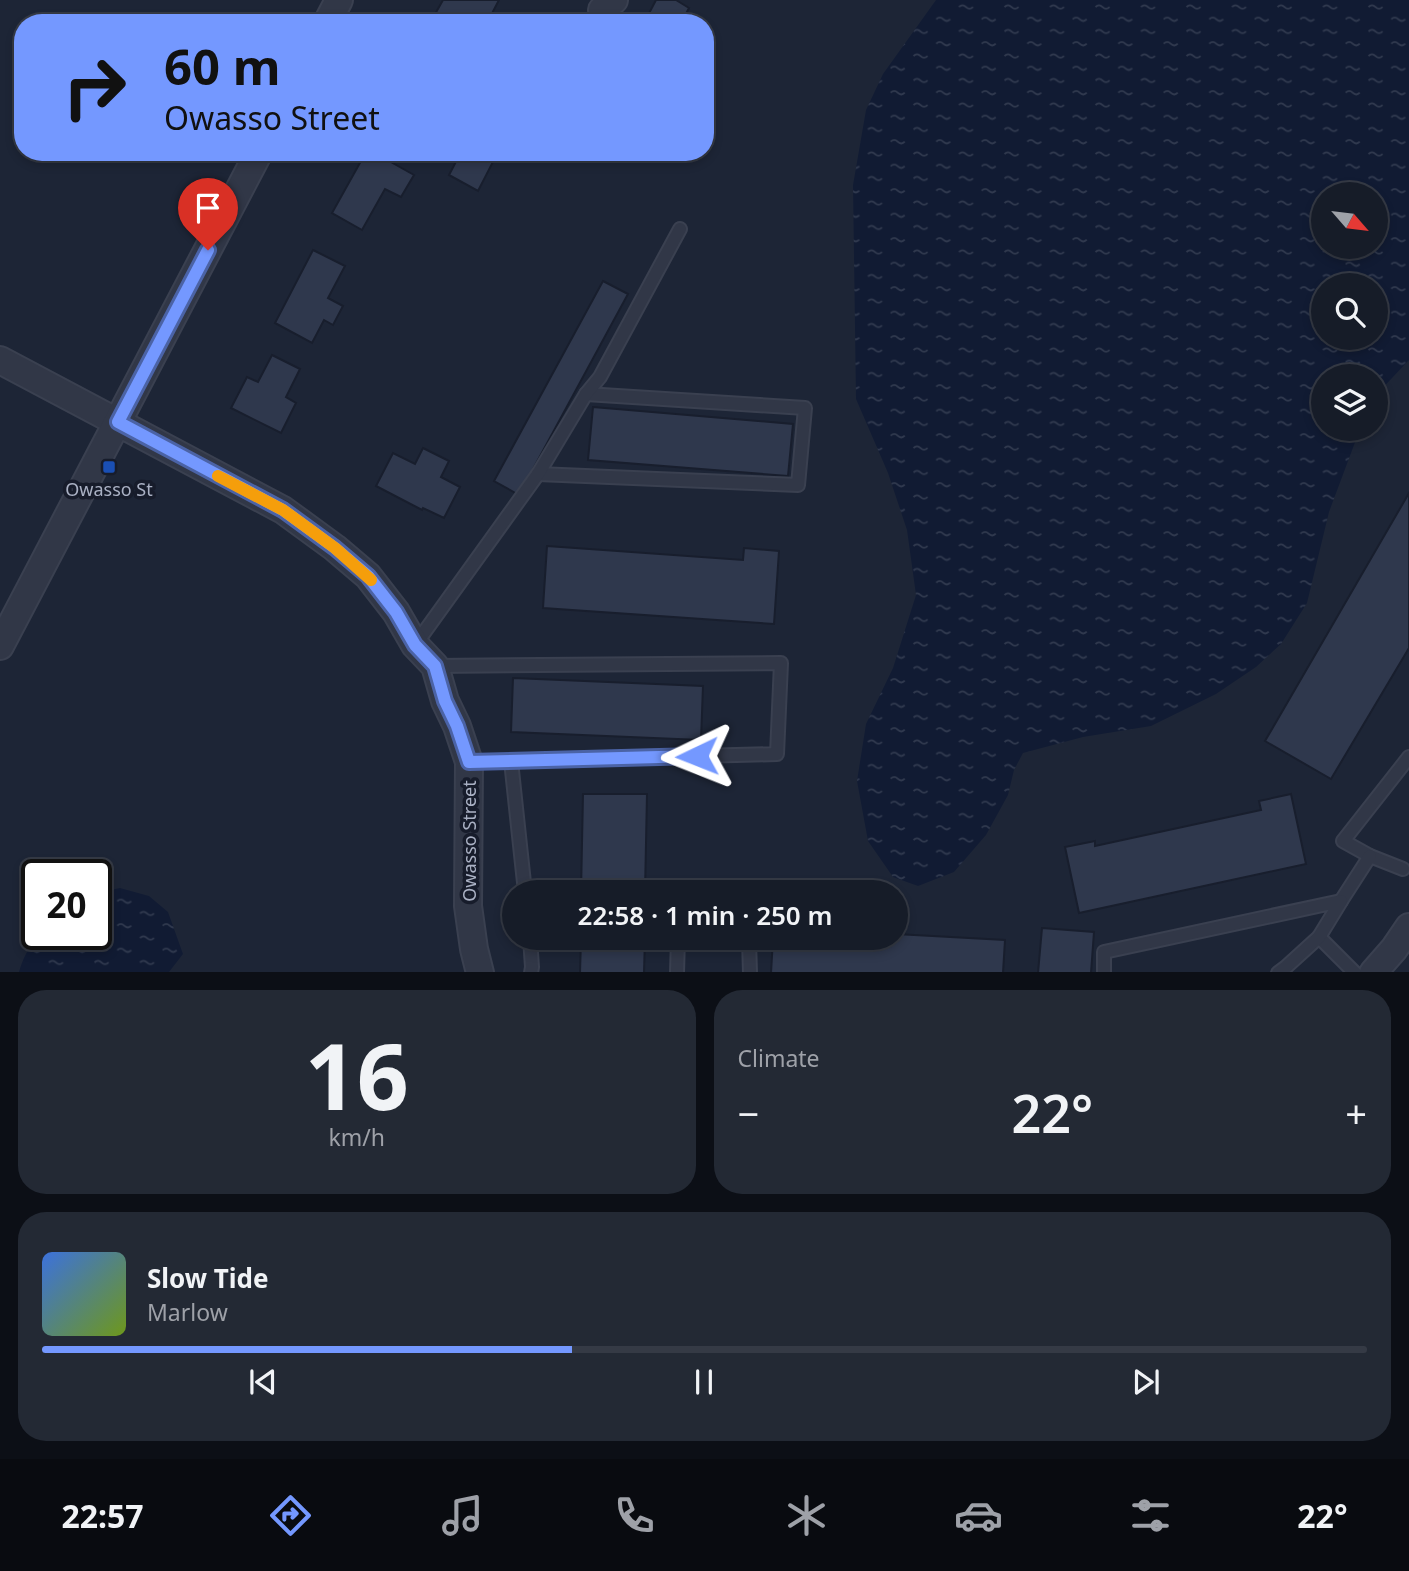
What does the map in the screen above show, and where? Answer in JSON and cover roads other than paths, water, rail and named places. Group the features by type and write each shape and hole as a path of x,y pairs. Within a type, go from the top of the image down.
{"street":[{"path":"0,646 254,161"},
{"name":"Owasso Street","path":"0,360 283,510 368,576 396,612 415,645 435,666 445,701 469,762 468,906 480,972"},
{"path":"1373,972 1409,927"}],"lane":[{"path":"415,645 538,474 586,394 600,377 680,229"},
{"path":"538,474 798,485 805,408 586,394"},
{"path":"435,666 781,663 777,754 469,762"},
{"path":"1403,869 1370,856 1343,841 1409,757"},
{"path":"511,761 524,880"},
{"path":"1278,972 1319,937 1370,856"},
{"path":"1104,972 1104,952 1341,901"},
{"path":"1319,937 1355,972"},
{"path":"531,950 531,972"},
{"path":"677,972 678,950"},
{"path":"749,950 750,972"}],"water":[{"path":"936,0 1409,0 1409,360 1388,382 1388,364 1311,364 1311,441 1356,441 1329,512 1307,603 1281,644 1256,667 1216,694 1151,726 1083,737 1023,753 1014,770 1008,795 986,835 954,872 918,886 908,880 893,877 868,841 857,781 866,724 893,668 916,595 907,530 888,473 856,399 853,185 866,110 883,74"},
{"path":"120,888 149,896 168,912 183,954 169,972 19,972 28,950 112,950 112,890"}],"place":[{"name":"Owasso St","path":"109,467"}]}
